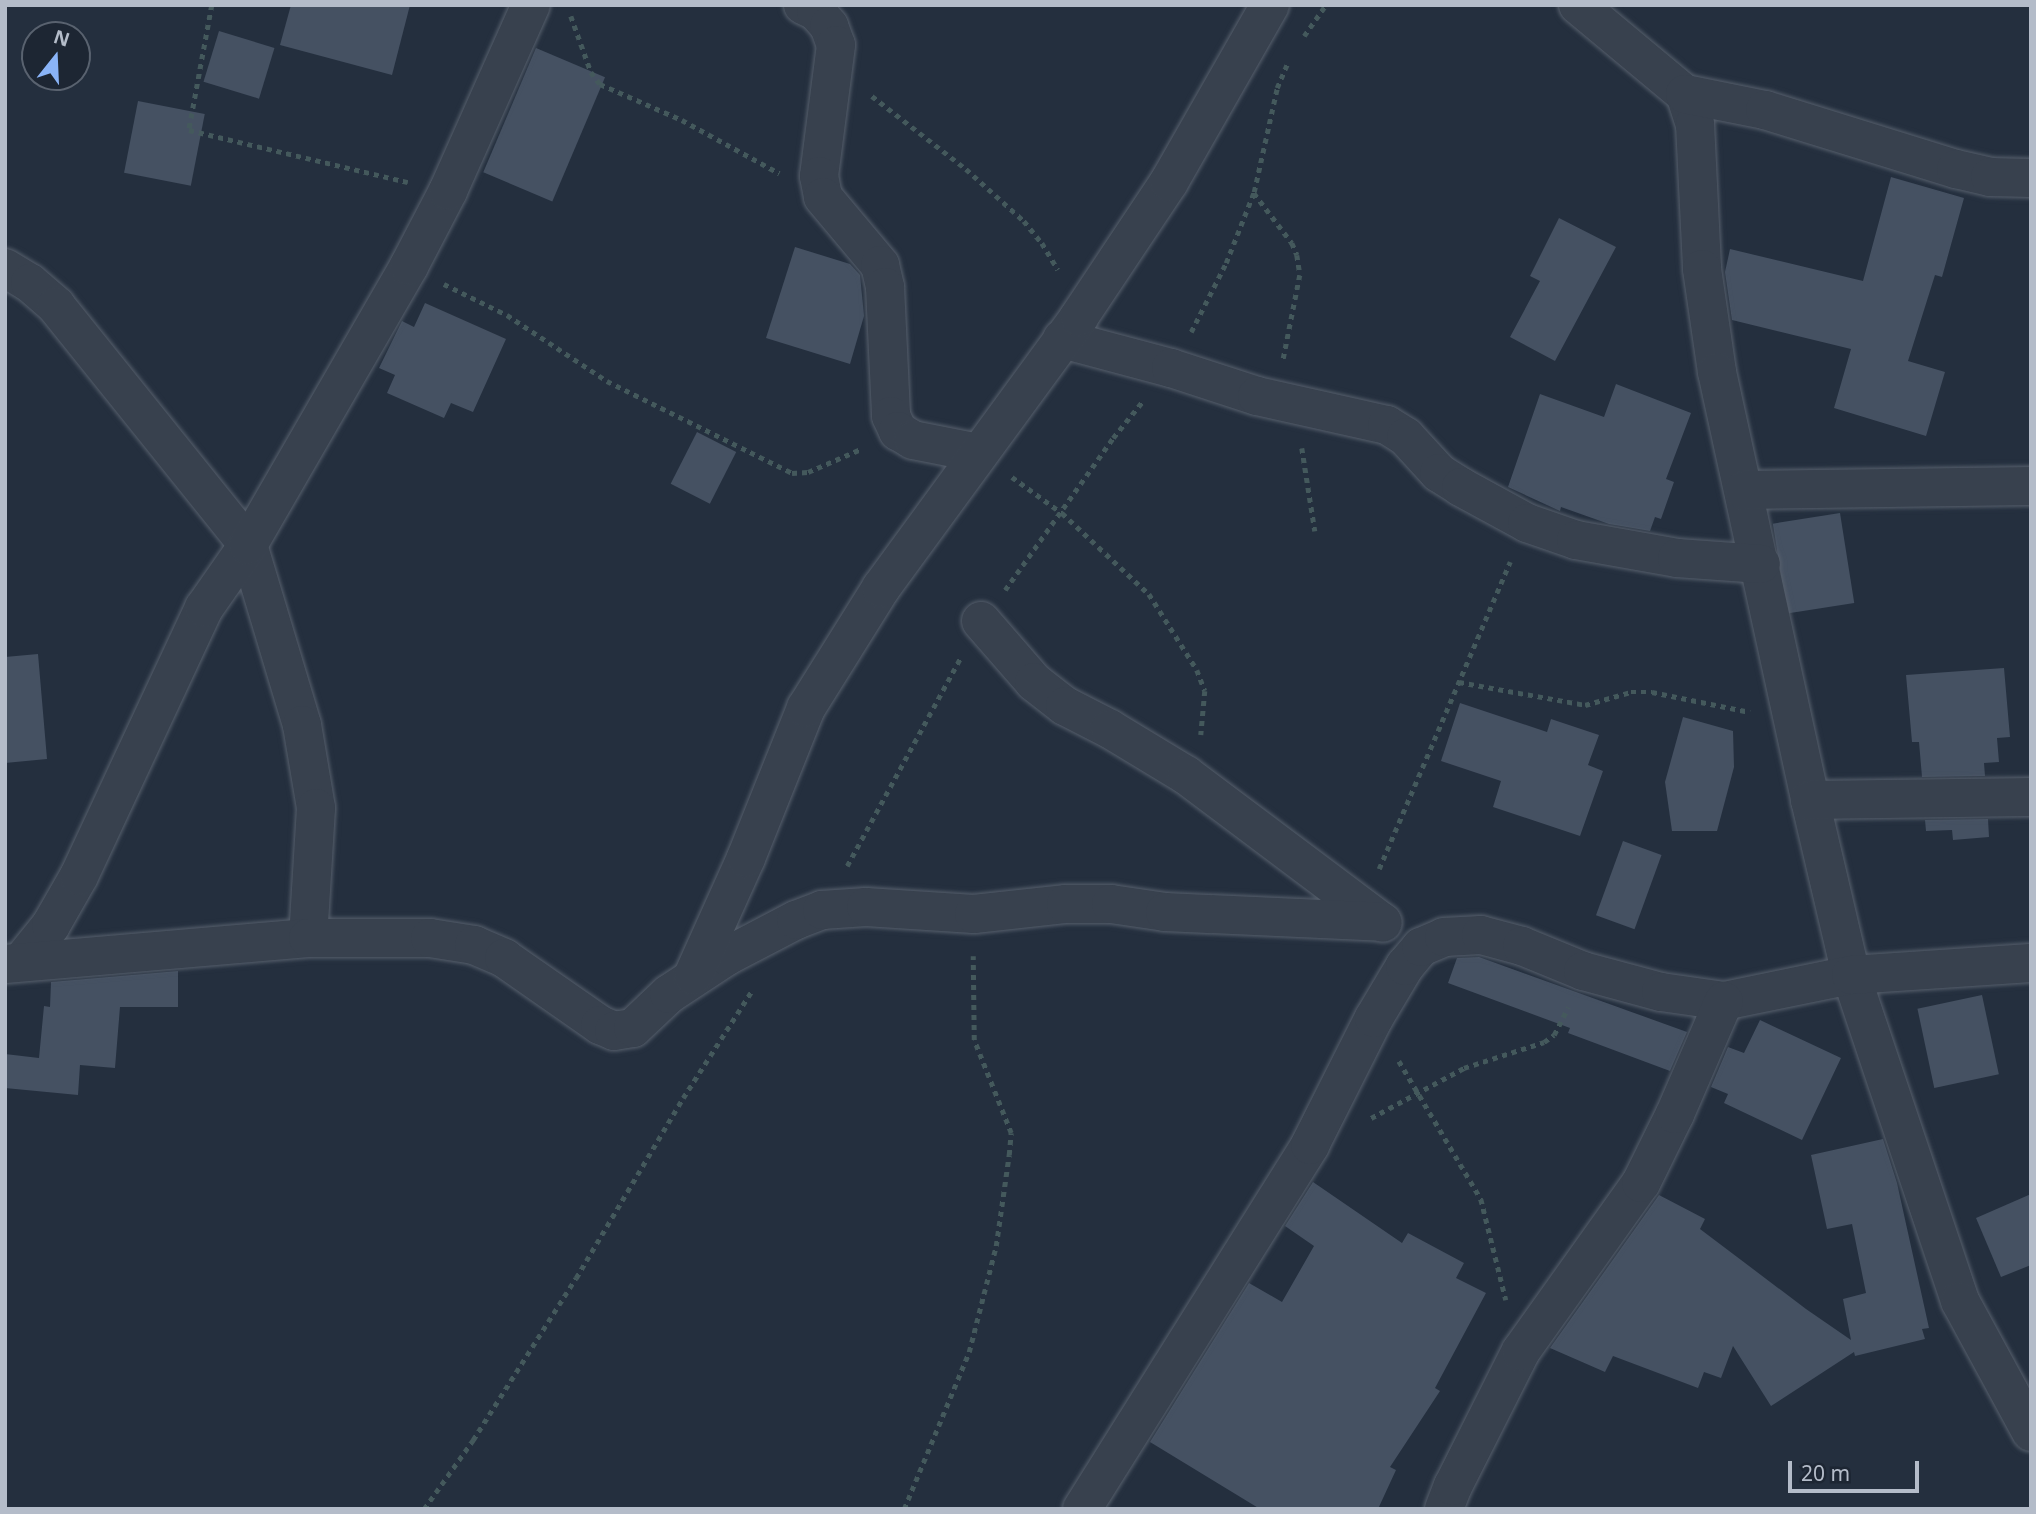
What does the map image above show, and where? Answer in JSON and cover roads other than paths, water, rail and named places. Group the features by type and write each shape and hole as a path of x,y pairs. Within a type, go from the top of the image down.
{"street":[{"path":"14,963 51,925 79,876 204,608 248,545 409,266 448,191 531,5"},
{"path":"693,976 746,858 806,708 881,588 1070,328 1169,181 1270,5"},
{"path":"1578,5 1685,94 1765,110 1956,169 1990,177 2031,178"},
{"path":"812,7 829,26 836,45 819,176 823,197 880,265 885,287 891,416 898,431 913,440 979,453"},
{"path":"1685,94 1695,124 1702,269 1717,372 1761,564 1810,800 1852,975 1960,1301 2031,1433"},
{"path":"5,268 30,283 56,306 248,545 302,725 316,808 308,938"},
{"path":"1070,328 1171,368 1289,404 1387,425 1405,438 1439,472 1527,523 1576,540 1619,550 1761,564"},
{"path":"1744,490 2031,486"},
{"path":"981,621 1034,682 1065,706 1110,729 1186,775 1372,916 1421,947"},
{"path":"1810,800 2031,797"},
{"path":"14,963 308,938 430,938 474,945 503,958 600,1025 614,1031 633,1028 693,976 796,919 822,910 866,907 974,914 1066,904 1111,904 1165,912 1372,916"},
{"path":"1082,1509 1310,1145 1374,1018 1405,966 1421,947 1444,937 1481,935 1522,946 1583,971 1661,992 1724,1001 1852,975 2031,963"},
{"path":"1444,1509 1452,1486 1521,1351 1641,1182 1675,1114 1724,1001"}]}
